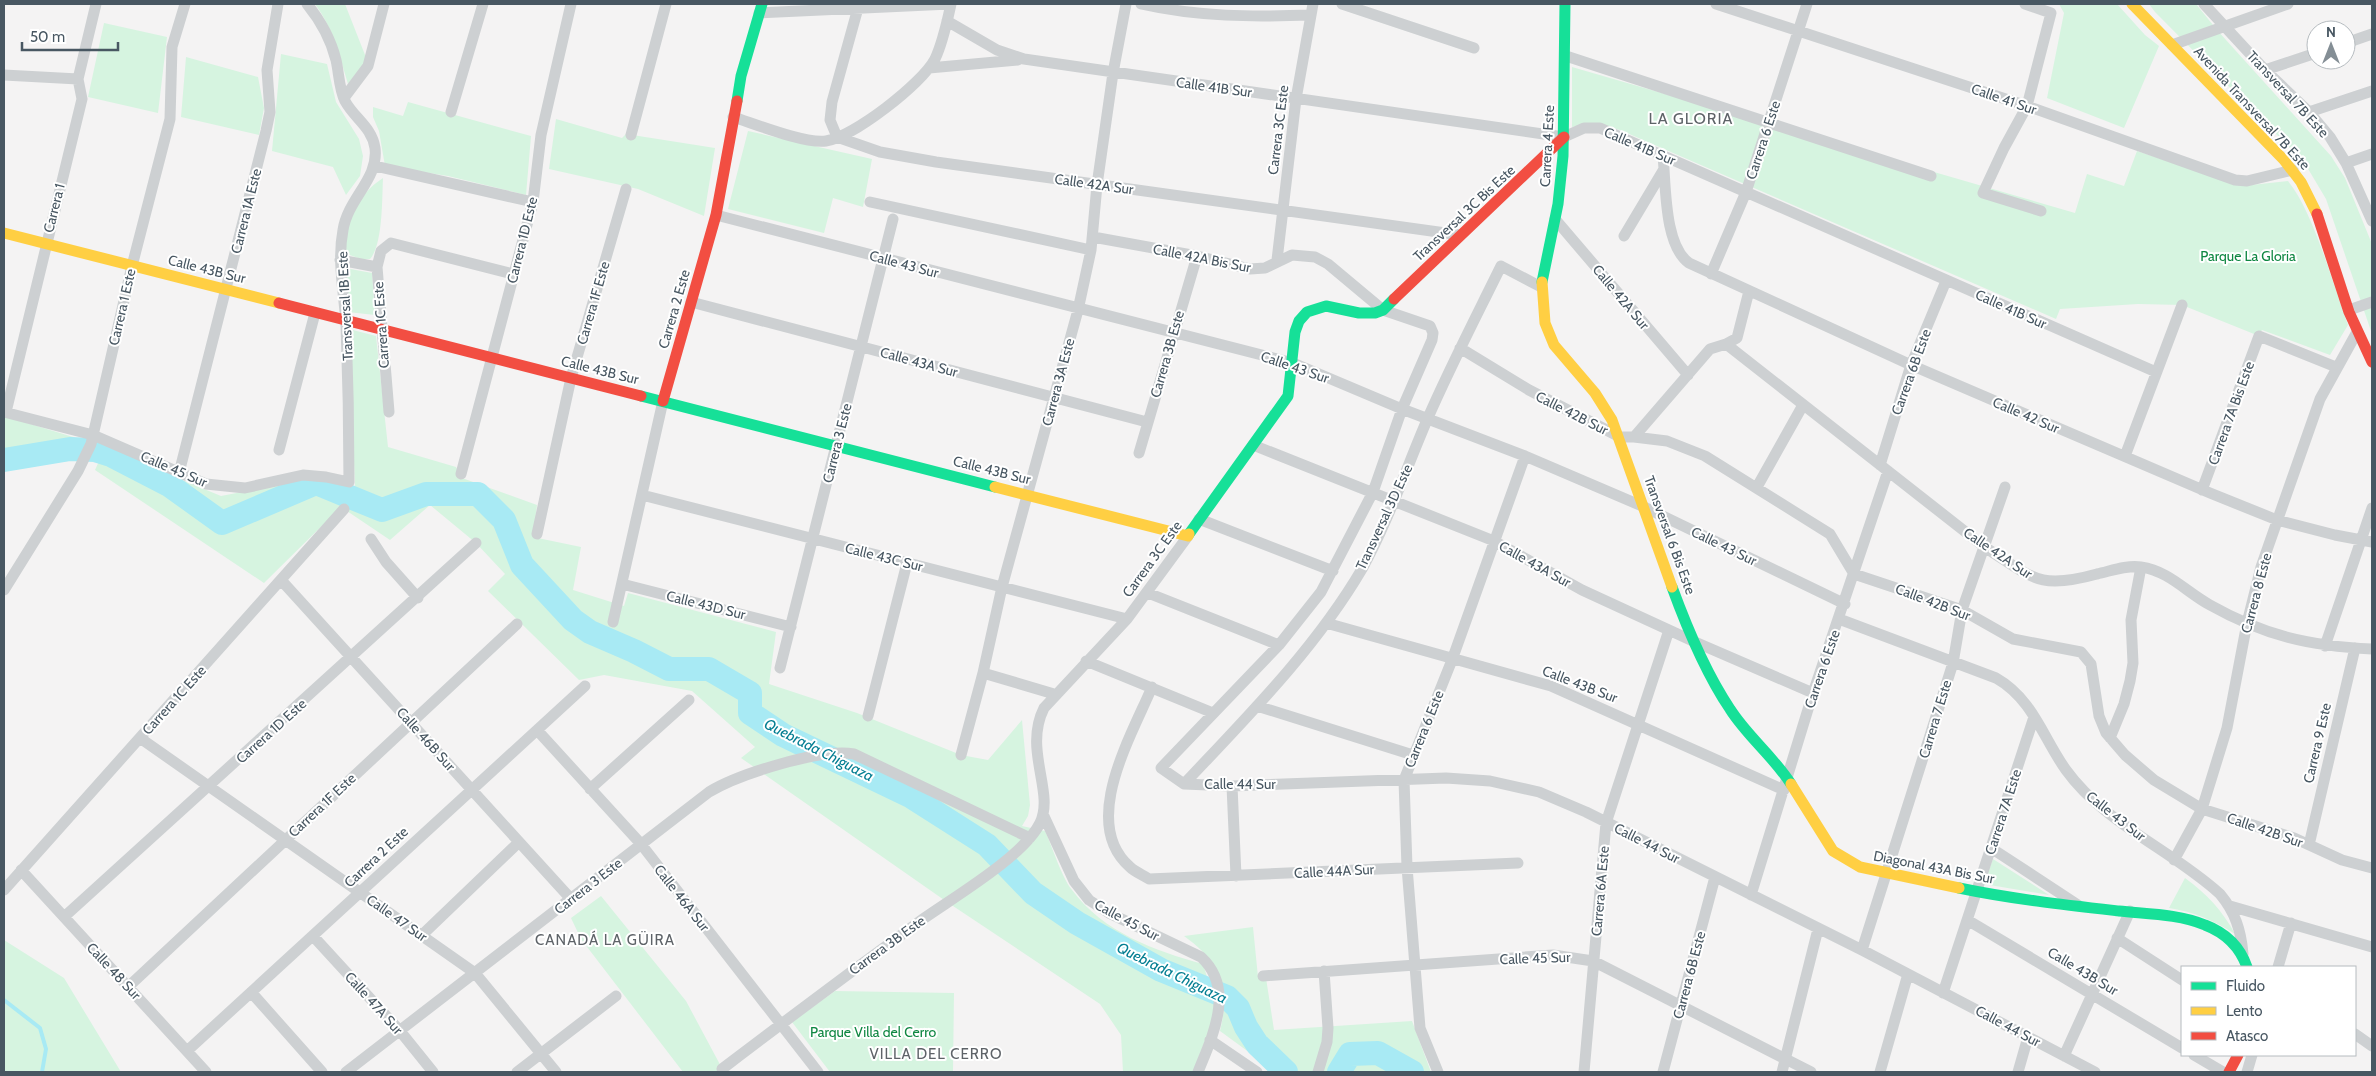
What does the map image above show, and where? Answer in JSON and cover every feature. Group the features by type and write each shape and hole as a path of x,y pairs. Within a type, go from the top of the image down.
{"street":[{"name":"Carrera 1","path":"5,412 45,243 82,99 78,79 96,4"},
{"name":"Carrera 1 Este","path":"4,590 91,444 132,266 170,119 172,47 185,4"},
{"name":"Carrera 1A Este","path":"179,473 266,131 270,112 267,70 278,4"},
{"name":"Transversal 1B Este","path":"307,4 326,32 336,59 344,98 351,112 367,127 375,148 374,166 370,179 346,214 340,260 346,320 349,397 349,482"},
{"path":"344,98 368,66 384,4"},
{"path":"451,112 483,4"},
{"name":"Carrera 1D Este","path":"461,474 490,357 533,202 541,135 571,4"},
{"path":"631,135 666,4"},
{"path":"759,6 858,8 951,4 934,60 929,68 900,97 880,112 837,137 830,120 832,102 858,8"},
{"name":"Carrera 3A Este","path":"961,755 983,673 1002,587 1078,310 1091,250 1113,73 1126,4"},
{"path":"1141,4 1180,13 1224,16 1312,9"},
{"path":"1342,4 1474,48"},
{"name":"Carrera 4 Este","path":"1541,287 1562,176 1566,56 1565,4"},
{"name":"Calle 41 Sur","path":"1716,4 2027,106 2235,180 2247,181 2292,170"},
{"name":"Carrera 6 Este","path":"1712,274 1746,192 1807,4"},
{"path":"2025,4 2051,13 2027,106 2004,148 1983,193 2041,211"},
{"name":"Avenida Transversal 7B Este","path":"2132,4 2292,170 2315,206 2356,332 2372,362"},
{"name":"Transversal 7B Este","path":"2204,4 2265,70 2310,112 2330,137 2346,163 2372,217"},
{"path":"2172,46 2288,4"},
{"name":"Carrera 2 Este","path":"613,622 663,401 716,216 741,76 759,6"},
{"name":"Carrera 3C Este","path":"1278,260 1296,99 1312,9"},
{"name":"Calle 41B Sur","path":"947,21 997,50 1024,59 1564,137 1573,131 1594,127 1607,131 2156,372"},
{"path":"2356,40 2372,34"},
{"path":"1566,56 1932,176"},
{"path":"2265,70 2306,56"},
{"path":"929,68 1024,59"},
{"path":"4,75 78,79"},
{"path":"2310,112 2372,91"},
{"name":"Calle 42A Sur","path":"733,117 811,140 826,141 837,137 880,152 936,162 1460,235"},
{"name":"Transversal 3C Bis Este","path":"1383,310 1460,235 1535,167 1564,137"},
{"path":"2346,163 2372,154"},
{"path":"1624,236 1664,169 1663,156"},
{"path":"374,166 533,202"},
{"name":"Calle 42 Sur","path":"1664,169 1674,240 1678,251 1689,264 1911,365 2202,490 2277,520 2372,542"},
{"name":"Carrera 1F Este","path":"537,534 571,378 626,189"},
{"path":"870,202 1091,250"},
{"name":"Calle 43 Sur","path":"716,216 1293,364 1402,409 1525,456 1642,506 1845,604"},
{"name":"Carrera 3 Este","path":"780,668 893,219"},
{"name":"Calle 42A Sur","path":"1555,219 1688,375"},
{"name":"Calle 43B Sur","path":"4,233 1188,536"},
{"name":"Calle 42A Bis Sur","path":"1093,237 1197,256 1255,270 1265,268 1278,260 1300,254 1322,260 1383,310 1430,326 1433,333"},
{"name":"Carrera 1C Este","path":"389,412 377,267 381,251 391,243 513,274"},
{"name":"Carrera 3B Este","path":"1139,453 1197,256"},
{"path":"340,260 377,267"},
{"name":"Transversal 3D Este","path":"1433,333 1432,340 1402,409 1373,492 1321,592 1279,645 1161,768 1184,784 1257,706 1338,607 1375,543 1428,418 1501,266 1541,287"},
{"name":"Carrera 6B Este","path":"1884,468 1911,365 1946,281"},
{"name":"Transversal 6 Bis Este","path":"1541,287 1545,323 1554,345 1595,393 1620,438 1642,506 1676,598 1695,642"},
{"path":"1634,437 1710,349 1737,338 1749,291"},
{"name":"Calle 43A Sur","path":"691,302 1147,422"},
{"path":"2349,310 2372,302"},
{"path":"2125,456 2182,306"},
{"name":"Carrera 3C Este","path":"1043,814 1036,733 1040,716 1054,694 1127,619 1148,593 1288,396 1291,389 1295,329 1301,317 1309,311 1322,307 1366,314 1383,310"},
{"path":"279,450 315,312"},
{"name":"Carrera 8 Este","path":"2174,860 2202,808 2227,728 2254,588 2277,520 2318,406 2336,367 2356,332"},
{"name":"Carrera 7A Bis Este","path":"2202,490 2259,336 2336,367"},
{"name":"Calle 42A Sur","path":"1726,344 1986,548 2029,576 2054,583 2072,581 2126,567 2141,567 2162,573 2203,601 2246,623 2284,638 2325,646 2372,649"},
{"name":"Calle 42B Sur","path":"1460,348 1528,390 1620,438 1634,437 1667,441 1686,447 1757,487 1830,534 1854,574 1962,610 2013,639 2078,651 2086,656 2091,664 2099,716 2110,738 2154,780 2202,808 2309,845 2342,860 2372,868"},
{"path":"1757,487 1803,405"},
{"name":"Calle 45 Sur","path":"5,412 206,484 245,488 303,475 349,482"},
{"name":"Calle 43A Sur","path":"1253,445 1494,541 1582,590 1695,642 1813,692"},
{"name":"Carrera 6 Este","path":"1438,1072 1420,1028 1406,867 1404,780 1452,660 1525,456"},
{"name":"Carrera 6 Este","path":"1751,895 1788,779 1813,692 1845,604 1884,468"},
{"name":"Carrera 7 Este","path":"1862,950 1953,663 1962,610 1986,548 2005,486"},
{"name":"Calle 43C Sur","path":"642,495 1127,619"},
{"path":"2325,646 2372,508"},
{"name":"Carrera 1C Este","path":"4,890 344,509"},
{"path":"1199,519 1333,571"},
{"path":"371,539 386,562 418,598"},
{"name":"Carrera 1D Este","path":"64,917 418,598 476,543"},
{"path":"868,716 907,563"},
{"path":"2110,738 2124,704 2130,681 2133,663 2131,620 2141,567"},
{"name":"Calle 46B Sur","path":"281,580 571,898"},
{"name":"Calle 43D Sur","path":"622,584 791,627"},
{"path":"1321,592 1338,607"},
{"path":"1148,593 1279,645"},
{"name":"Calle 43 Sur","path":"1839,619 2005,683 2026,703 2066,769 2085,792 2174,860 2208,883 2230,906"},
{"name":"Calle 43B Sur","path":"1326,623 1452,660 1551,686 1784,790"},
{"name":"Carrera 1F Este","path":"128,987 517,624"},
{"name":"Carrera 6A Este","path":"1584,1072 1606,823 1669,630"},
{"name":"Diagonal 43A Bis Sur","path":"1695,642 1730,710 1788,779 1833,851 1860,867 1887,875 1977,892 2081,907 2173,916 2201,922 2227,937 2243,954"},
{"name":"Carrera 9 Este","path":"2309,845 2355,648"},
{"path":"1086,661 1214,713"},
{"path":"983,673 1054,694"},
{"name":"Carrera 2 Este","path":"187,1052 585,686"},
{"name":"Calle 44A Sur","path":"1152,687 1110,791 1108,812 1109,828 1114,846 1120,856 1130,867 1150,879 1518,862"},
{"path":"590,788 689,700"},
{"path":"1257,706 1413,755"},
{"name":"Carrera 7A Este","path":"1944,993 2034,717"},
{"name":"Calle 46A Sur","path":"537,730 641,844 818,1072"},
{"name":"Calle 47 Sur","path":"140,738 475,973 556,1072"},
{"name":"Carrera 3 Este","path":"346,1072 641,844 721,785 760,770 831,754 854,754 1030,838"},
{"name":"Calle 44 Sur","path":"1184,784 1232,786 1466,779 1516,786 1567,803 1862,950 2095,1072"},
{"path":"1232,786 1236,876"},
{"name":"Carrera 3B Este","path":"722,1069 1014,852 1030,838 1043,814"},
{"name":"Calle 45 Sur","path":"1043,814 1074,881 1089,900 1109,913 1201,957 1211,969 1217,983 1220,1010 1210,1040"},
{"path":"422,935 519,842"},
{"path":"1991,848 2081,907"},
{"name":"Calle 48 Sur","path":"21,870 206,1072"},
{"name":"Carrera 6B Este","path":"1663,1072 1715,877"},
{"path":"2230,906 2372,947"},
{"path":"2230,906 2239,926 2247,966"},
{"path":"2064,1056 2130,911"},
{"name":"Calle 43B Sur","path":"1968,921 2181,1047"},
{"path":"2278,966 2291,923"},
{"path":"1782,1072 1818,929"},
{"name":"Calle 47A Sur","path":"313,936 400,1030 433,1072"},
{"path":"2118,938 2181,979"},
{"name":"Calle 45 Sur","path":"1263,976 1553,955 1593,961 1811,1072"},
{"path":"1318,1072 1327,1042 1328,1028 1324,971"},
{"path":"1880,1072 1908,974"},
{"path":"252,992 322,1072"},
{"path":"516,1072 616,996"},
{"path":"2356,1035 2372,1046"},
{"path":"2018,1072 2028,1037"},
{"path":"1198,1072 1210,1040 1257,1072"},
{"path":"2196,1056 2223,1072"},
{"path":"2229,1072 2237,1056"},
{"path":"2247,1072 2252,1056"}],"green space":[{"path":"315,4 345,4 367,60 348,84 331,32"},
{"path":"2059,4 2117,4 2145,35 2159,46 2124,128 2047,98 2064,13"},
{"path":"2149,4 2196,4 2217,30 2331,156 2345,178 2372,244 2372,334 2326,199 2304,162"},
{"path":"104,23 167,37 158,113 88,97"},
{"path":"281,54 327,64 336,102 359,139 363,156 360,176 346,195 333,167 272,151"},
{"path":"186,57 258,77 264,108 259,135 181,117"},
{"name":"Parque La Gloria","path":"1572,67 2075,213 2087,174 2124,186 2137,151 2242,186 2288,181 2306,211 2314,230 2348,325 2330,355 2262,330 2259,336 2182,305 2138,304 2060,309 2056,319 1620,130 1594,123 1572,127"},
{"path":"408,102 531,136 526,195 448,176 385,166 379,131 373,117 373,107 403,116"},
{"path":"556,119 622,138 626,134 715,148 704,216 638,189 549,169"},
{"path":"748,131 872,159 863,207 833,198 824,233 728,209"},
{"path":"383,178 380,232 374,252 370,259 361,259 344,253 347,231 354,210 366,192"},
{"path":"345,268 372,273 375,315 348,312"},
{"path":"349,329 376,336 388,447 456,467 462,478 537,505 533,537 581,547 573,590 624,606 628,593 776,632 769,684 857,713 961,755 988,760 1022,720 1030,805 1028,816 1022,826 1045,831 1068,884 1085,905 1099,917 1131,938 1167,953 1203,964 1215,1002 1211,1025 1193,1072 1123,1072 1121,1035 1100,1004 947,902 741,758 755,747 692,691 604,675 579,680 488,591 505,574 476,543 430,505 390,540 341,507 264,583 95,470 107,444 170,475 221,496 314,478 355,488"},
{"path":"4,416 83,440 88,439 75,460 4,470"},
{"path":"1993,859 2049,895 1984,884"},
{"path":"2185,878 2213,903 2225,917 2235,934 2203,917 2169,908"},
{"path":"601,896 686,1001 724,1072 683,1072 581,939 571,918"},
{"path":"1253,927 1258,977 1266,978 1274,1030 1412,1021 1431,1072 1276,1072 1220,1031 1224,1001 1220,976 1206,955 1184,936"},
{"path":"4,940 64,978 121,1072 4,1072"},
{"name":"Parque Villa del Cerro","path":"835,991 954,993 953,1072 830,1072 792,1022"}],"waterway":[{"name":"Quebrada Chiguaza","path":"4,460 70,449 95,450 111,455 169,485 222,523 316,483 382,510 426,494 478,494 504,520 522,565 573,620 590,632 669,669 709,669 750,693 750,713 783,735 910,796 987,845 1033,893 1077,923 1161,970 1227,997 1238,1008 1246,1027 1257,1044 1286,1072"},
{"path":"4,1000 40,1028 46,1049 42,1072"},
{"name":"Quebrada Chiguaza","path":"1339,1072 1350,1054 1378,1053 1412,1072"}],"traffic: fast":[{"path":"737,101 741,76 762,4"},
{"path":"1542,282 1558,204 1563,156 1565,4"},
{"path":"1189,534 1288,396 1295,332 1299,321 1307,312 1326,306 1359,313 1375,313 1383,310 1394,299"},
{"path":"641,396 995,487"},
{"path":"1672,587 1697,650 1721,695 1737,719 1791,784"},
{"path":"1959,888 2039,901 2163,915 2195,921 2213,928 2226,937 2236,947 2247,966"}],"traffic: slow":[{"path":"2132,4 2284,160 2301,182 2317,214"},
{"path":"4,233 279,303"},
{"path":"1542,282 1545,323 1554,345 1595,393 1612,420 1672,587"},
{"path":"995,487 1188,536 1189,534"},
{"path":"1791,784 1833,851 1860,867 1959,888"}],"traffic: jam":[{"path":"663,401 716,215 737,101"},
{"path":"1394,299 1564,137"},
{"path":"2317,214 2349,312 2372,362"},
{"path":"279,303 641,396"},
{"path":"2229,1072 2237,1056"}],"district":[{"name":"LA GLORIA","path":"1691,118"},
{"name":"CANADÁ LA GÜIRA","path":"605,940"},
{"name":"VILLA DEL CERRO","path":"936,1054"}]}
